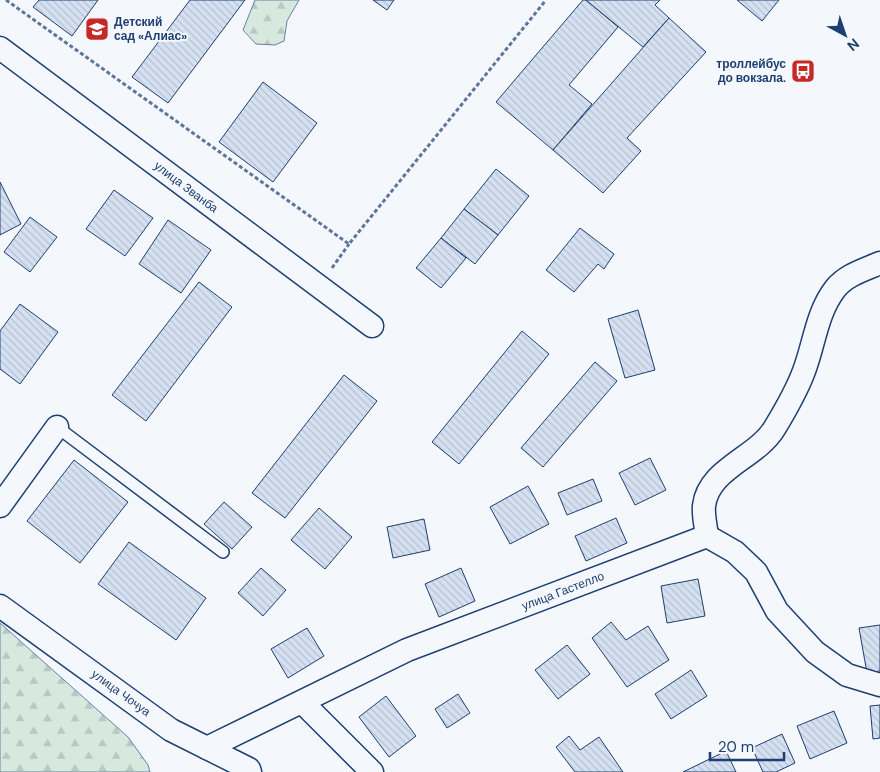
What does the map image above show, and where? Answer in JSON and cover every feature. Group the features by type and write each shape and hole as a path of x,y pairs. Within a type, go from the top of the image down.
{"street":[{"name":"улица Званба","path":"0,48 372,326"},
{"path":"880,263 846,278 834,290 820,317 804,372 773,431 747,457 725,471 711,487 704,506 708,536 735,552 756,572 777,611 815,652 847,675 880,685"},
{"path":"0,506 57,427"},
{"name":"улица Гастелло","path":"207,748 303,703 407,650 708,536"},
{"name":"улица Чочуа","path":"0,606 171,730 249,771"},
{"path":"303,703 372,772"}],"lane":[{"path":"57,427 224,552"}],"path":[{"path":"6,0 349,244 546,0"}],"green space":[{"path":"255,0 299,0 287,21 284,41 275,45 256,44 243,30"},
{"path":"0,623 128,737 148,765 150,772 0,772"}],"building":[{"name":"Детский сад «Алиас»","path":"39,0 98,0 72,36 33,7"},
{"path":"190,0 245,0 168,103 132,77"},
{"path":"373,0 394,0 387,10"},
{"path":"583,0 586,0 618,27 569,85 592,104 553,150 496,102"},
{"path":"586,0 660,0 655,5 669,18 643,47"},
{"path":"737,0 779,0 762,21"},
{"path":"669,18 706,52 627,138 641,151 603,193 553,150"},
{"path":"263,82 317,123 273,182 219,142"},
{"path":"496,169 529,196 498,235 464,209"},
{"path":"0,182 21,224 0,235"},
{"path":"114,190 153,218 125,256 86,229"},
{"path":"464,209 498,235 475,264 441,238"},
{"path":"30,217 57,237 30,272 4,252"},
{"path":"168,220 211,250 181,293 139,264"},
{"path":"580,228 614,254 604,269 598,264 574,292 546,270"},
{"path":"441,238 466,258 441,288 416,268"},
{"path":"199,282 232,307 146,421 112,395"},
{"path":"20,304 58,332 20,384 0,369 0,331"},
{"path":"638,310 655,370 625,378 608,319"},
{"path":"522,331 549,354 459,464 432,442"},
{"path":"595,362 617,381 543,467 521,448"},
{"path":"344,375 377,401 285,518 252,493"},
{"path":"650,458 666,490 635,505 619,473"},
{"path":"74,460 128,502 80,563 27,521"},
{"path":"593,479 602,501 567,515 558,493"},
{"path":"528,486 549,524 510,544 490,507"},
{"path":"224,502 252,527 232,549 204,524"},
{"path":"319,508 352,537 325,569 291,540"},
{"path":"616,518 627,543 586,561 575,536"},
{"path":"424,519 430,550 393,558 387,527"},
{"path":"129,542 206,598 176,640 98,584"},
{"path":"261,568 286,590 263,616 238,593"},
{"path":"461,568 475,601 439,617 425,584"},
{"path":"698,579 705,616 667,623 661,586"},
{"path":"611,622 626,640 648,626 669,660 627,687 592,638"},
{"path":"880,625 880,671 867,673 859,628"},
{"path":"307,628 324,656 288,678 271,649"},
{"path":"567,645 590,674 558,699 535,670"},
{"path":"691,670 707,696 671,719 655,694"},
{"path":"458,694 470,713 447,728 435,709"},
{"path":"386,696 416,736 389,757 359,717"},
{"path":"880,705 880,738 873,739 870,706"},
{"path":"834,711 847,743 810,759 797,726"},
{"path":"782,734 795,763 776,772 763,772 752,748"},
{"path":"569,736 580,750 599,737 623,772 575,772 556,747"},
{"path":"726,751 736,772 683,772"}],"place":[{"name":"Детский сад «Алиас»","path":"97,29"},
{"name":"троллейбус до вокзала.","path":"803,71"}]}
